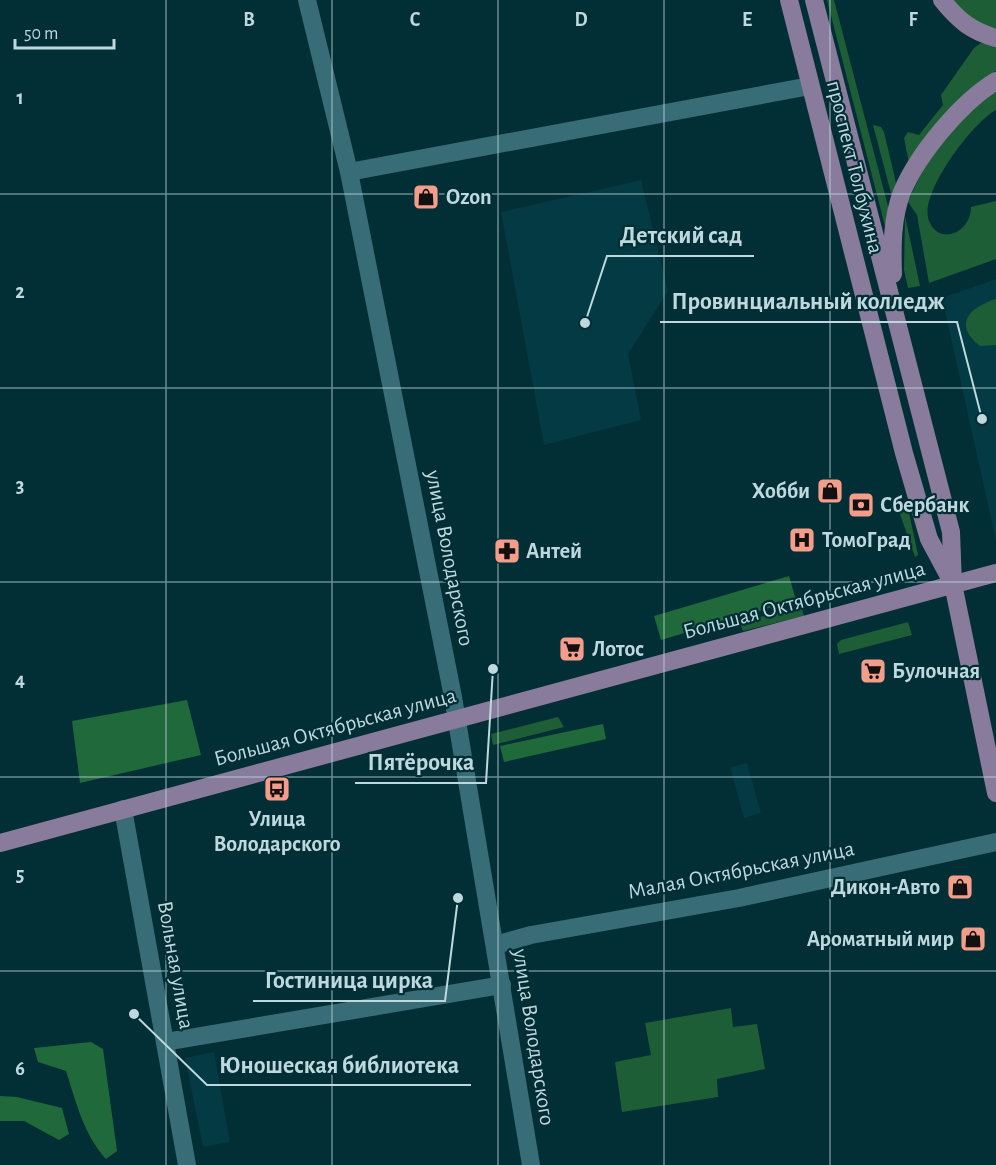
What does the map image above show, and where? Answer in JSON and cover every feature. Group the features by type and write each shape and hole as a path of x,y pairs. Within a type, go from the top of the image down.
{"main road":[{"name":"проспект Толбухина","path":"789,0 907,464 929,539 953,584"},
{"name":"проспект Толбухина","path":"814,0 895,305 951,532 953,584 996,793"},
{"path":"942,0 958,21 970,29 996,38"},
{"path":"895,305 894,227 903,191 922,159 960,109 996,81"},
{"name":"Большая Октябрьская улица","path":"0,843 996,573"}],"street":[{"name":"улица Володарского","path":"307,0 350,172 458,719 531,1165"},
{"path":"350,172 810,86"},
{"name":"Вольная улица","path":"123,809 187,1165"},
{"name":"Малая Октябрьская улица","path":"495,945 531,935 739,898 996,842"},
{"path":"165,1042 502,985"}],"shaded area":[{"path":"641,180 668,291 628,354 641,420 544,445 501,212"},
{"path":"996,279 996,541 942,298"},
{"path":"747,763 761,813 744,818 730,767"},
{"path":"214,1052 230,1142 203,1147 185,1058"}],"green space":[{"path":"827,0 834,0 890,214 886,230"},
{"path":"949,0 996,0 996,33 976,25"},
{"path":"981,43 996,46 996,71 958,100 937,124 909,163 904,138 908,132 919,135 943,105 941,95 974,48"},
{"path":"996,90 996,110 974,129 950,160 939,177 928,209 929,221 934,229 947,234 954,233 966,224 971,207 996,201 996,259 929,283 917,215 908,202 925,168 944,140 967,115"},
{"path":"873,125 881,127 884,132 896,183 892,197"},
{"path":"905,216 920,286 908,288 904,270"},
{"path":"996,299 996,345 980,346 967,330 968,317 979,307"},
{"path":"899,496 908,508 918,555 915,557 894,497"},
{"path":"789,576 796,600 661,640 654,616"},
{"path":"801,605 804,616 743,631 740,623"},
{"path":"908,622 912,635 839,654 837,644 841,640"},
{"path":"187,700 201,755 80,783 72,721"},
{"path":"558,717 564,727 493,745 491,734"},
{"path":"603,724 606,739 504,762 500,746"},
{"path":"731,1008 733,1027 757,1024 765,1069 717,1079 718,1097 622,1112 615,1062 651,1055 645,1023"},
{"path":"91,1042 103,1049 117,1151 106,1159 86,1129 66,1071 38,1062 34,1048"},
{"path":"0,1096 17,1097 62,1108 69,1134 59,1140 24,1121 0,1121"}],"place":[{"name":"Ozon","path":"426,197"},
{"name":"Детский сад","path":"585,323"},
{"name":"Провинциальный колледж","path":"982,419"},
{"name":"Хобби","path":"830,491"},
{"name":"Сбербанк","path":"861,505"},
{"name":"ТомоГрад","path":"802,540"},
{"name":"Антей","path":"507,551"},
{"name":"Лотос","path":"572,649"},
{"name":"Пятёрочка","path":"493,669"},
{"name":"Булочная","path":"873,671"},
{"name":"Улица Володарского","path":"277,789"},
{"name":"Дикон-Авто","path":"960,887"},
{"name":"Гостиница цирка","path":"458,898"},
{"name":"Ароматный мир","path":"973,939"},
{"name":"Юношеская библиотека","path":"134,1014"}]}
